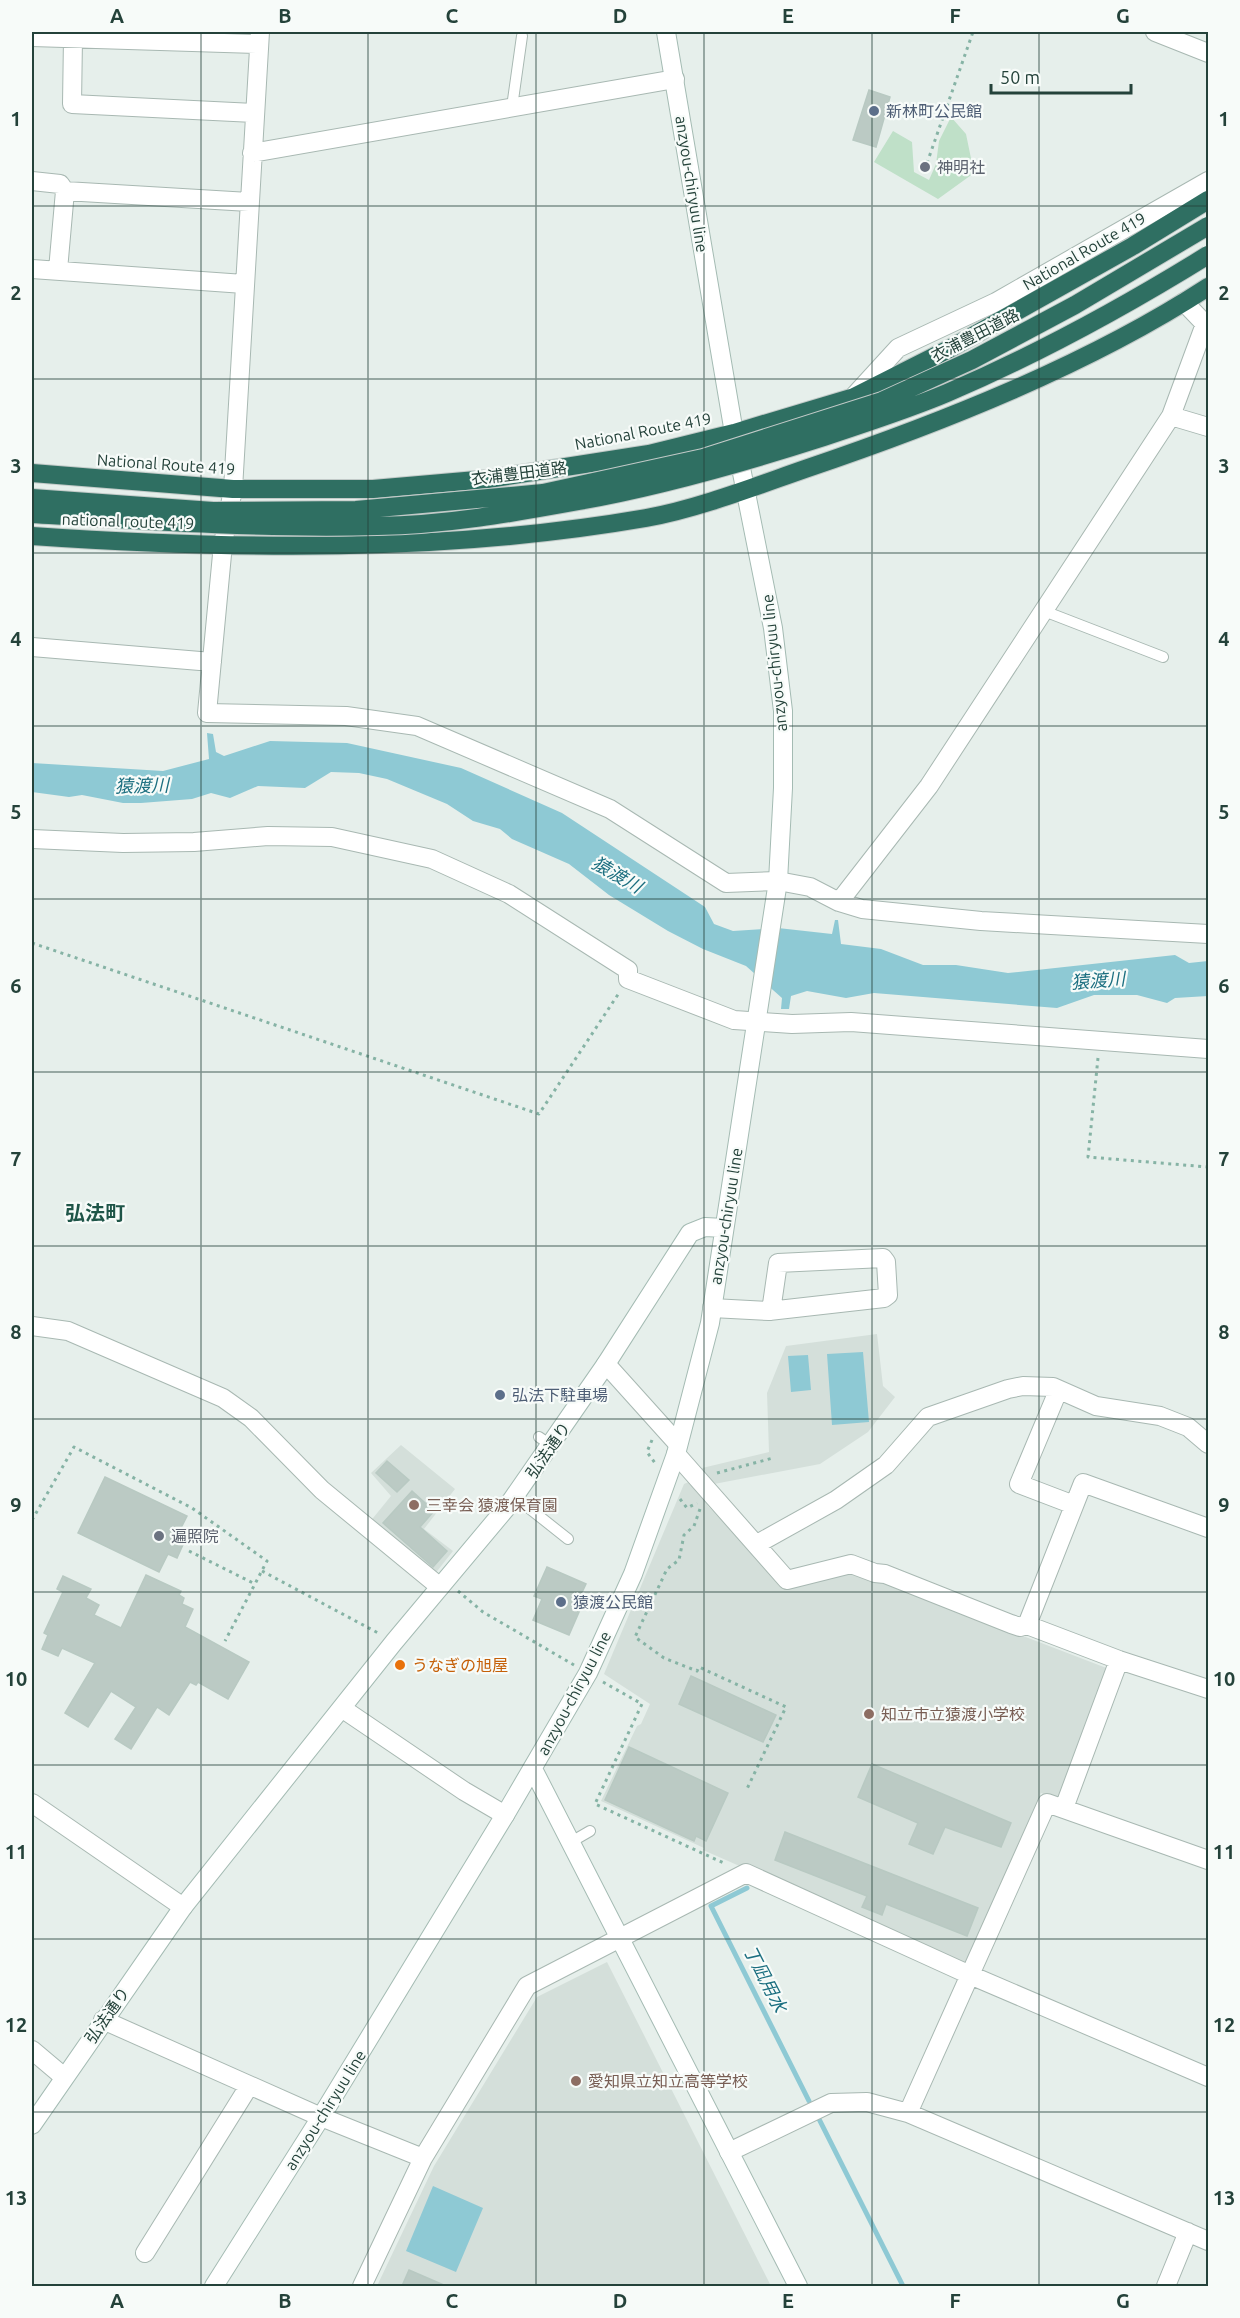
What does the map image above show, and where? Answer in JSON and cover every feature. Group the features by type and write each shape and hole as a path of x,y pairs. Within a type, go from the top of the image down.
{"highway":[{"name":"National Route 419","path":"32,473 233,489 373,489 488,479 649,454 734,433 854,397 951,348 1133,246 1209,200"},
{"name":"衣浦豊田道路","path":"32,498 213,511 356,510 543,493 703,458 882,401 972,360 1076,305 1209,226"},
{"path":"32,514 188,523 378,526 492,517 607,496 722,470 869,422 945,394 1039,351 1145,294 1209,255"},
{"path":"224,544 395,545 563,529 649,517 747,489 914,432 1007,392 1184,302 1209,286"},
{"name":"national route 419","path":"32,536 104,541 224,544"}],"street":[{"name":"anzyou-chiryuu line","path":"214,2286 321,2117 533,1769 588,1673 633,1575 677,1449 712,1308 777,887 783,789 783,711 773,628 734,433 666,32"},
{"path":"1155,32 1209,53"},
{"path":"32,37 260,38 233,489 224,544 207,713 346,716 417,726 544,778 610,808 726,883 777,887 810,886 839,902 862,909 981,921 1209,934"},
{"path":"73,38 72,104 254,113"},
{"path":"252,153 675,79"},
{"path":"32,181 60,184 65,191 58,270"},
{"path":"854,397 898,348 996,303 1209,181"},
{"path":"65,191 249,202"},
{"path":"32,268 244,284"},
{"path":"839,902 929,786 1171,416 1205,324 1184,302"},
{"path":"1171,416 1209,427"},
{"path":"32,647 212,662"},
{"path":"32,839 123,843 194,842 268,836 332,837 432,859 509,894 627,970 628,979 734,1020 757,1013 792,1024 851,1022 1209,1048"},
{"name":"弘法通り","path":"32,2125 183,1907 343,1709 394,1642 514,1497 545,1441 606,1364 690,1233 705,1227 724,1228"},
{"path":"712,1308 771,1311 884,1298 888,1295 886,1262 883,1258 848,1258 778,1263 771,1311"},
{"path":"32,1326 69,1331 223,1398 251,1418 322,1490 443,1584"},
{"path":"606,1364 787,1580 851,1564 875,1573 885,1574 1011,1624 1020,1627 1027,1625 1119,1660 1209,1689"},
{"path":"757,1544 836,1500 886,1466 928,1417 1023,1386 1053,1387 1096,1406 1160,1416 1188,1427 1209,1444"},
{"path":"1058,1391 1019,1484 1074,1505"},
{"path":"1027,1625 1083,1483 1209,1527"},
{"path":"1064,1808 1119,1660"},
{"path":"343,1709 464,1791 505,1815"},
{"path":"533,1769 798,2286"},
{"path":"32,1803 183,1907"},
{"path":"908,2113 1047,1803 1209,1860"},
{"path":"362,2286 423,2158 527,1986 747,1873 970,1975 1209,2077"},
{"path":"103,2020 249,2086 423,2158"},
{"path":"32,2050 64,2077"},
{"path":"145,2253 249,2086"},
{"path":"729,2152 831,2103 867,2102 908,2113 1209,2241"},
{"path":"1166,2286 1188,2232"}],"lane":[{"path":"512,107 522,36"},
{"path":"1044,611 1163,657"},
{"path":"514,1497 568,1539"},
{"path":"572,1842 590,1831"}],"path":[{"path":"927,163 973,32"},
{"path":"32,943 539,1114 628,979"},
{"path":"1099,1040 1088,1156 1209,1167"},
{"path":"32,1520 74,1448 192,1508 267,1561 225,1641"},
{"path":"702,1500 694,1526 684,1535 679,1560 667,1569 635,1637 664,1658 697,1671 699,1667 786,1707 746,1791"},
{"path":"189,1551 255,1584"},
{"path":"262,1571 394,1642"},
{"path":"443,1584 483,1612 642,1704 595,1804 747,1873"}],"shaded area":[{"path":"877,1334 883,1386 895,1397 868,1432 820,1464 714,1484 698,1469 769,1452 767,1393 786,1346"},
{"name":"三幸会 猿渡保育園","path":"401,1445 455,1489 424,1529 453,1551 434,1575 369,1523 391,1496 371,1473"},
{"name":"知立市立猿渡小学校","path":"691,1481 708,1506 784,1586 847,1568 1109,1669 1060,1800 1041,1793 966,1965 703,1850 704,1848 601,1801 650,1704 604,1674 684,1484"},
{"name":"愛知県立知立高等学校","path":"607,1962 771,2286 377,2286 434,2166 537,1997"}],"green space":[{"path":"951,117 966,134 974,173 938,199 874,162 893,131 912,142 914,172 929,180 936,164 939,141"}],"water":[{"name":"猿渡川","path":"207,733 213,734 216,752 224,756 270,741 347,743 461,768 562,813 705,907 714,924 733,931 778,928 832,934 835,920 838,920 841,944 881,949 923,965 956,965 1008,973 1175,955 1189,963 1208,961 1208,996 1175,998 1167,1003 1137,995 1094,995 1057,1008 874,993 846,998 807,991 791,996 789,1009 781,1009 782,998 746,966 703,949 668,931 609,895 569,864 512,839 500,829 473,821 447,804 387,779 359,773 331,772 305,788 258,786 230,798 211,793 192,799 141,803 123,803 82,795 69,797 32,792 32,763 163,771 209,759"},
{"path":"863,1352 869,1422 832,1425 827,1354"},
{"path":"808,1355 811,1390 791,1392 788,1356"},
{"path":"433,2186 483,2208 456,2272 406,2251"}],"building":[{"name":"新林町公民館","path":"869,90 890,97 876,147 853,140"},
{"path":"387,1461 409,1480 397,1492 376,1473"},
{"path":"105,1477 187,1516 177,1536 185,1540 177,1558 168,1554 159,1572 78,1533"},
{"path":"412,1491 434,1511 420,1527 447,1551 433,1567 383,1523"},
{"name":"猿渡公民館","path":"547,1567 586,1584 578,1601 583,1603 569,1635 533,1620 542,1599 534,1596"},
{"path":"146,1575 181,1591 179,1595 184,1598 182,1604 193,1609 185,1627 249,1662 228,1699 198,1682 196,1685 190,1682 169,1715 157,1707 131,1749 115,1739 136,1707 111,1691 88,1727 65,1713 95,1663 62,1648 58,1656 42,1649 48,1635 44,1633 63,1592 57,1589 63,1576 91,1589 86,1598 99,1605 94,1615 121,1628"},
{"path":"691,1676 776,1715 763,1742 679,1704"},
{"path":"629,1747 728,1793 706,1841 696,1836 694,1841 605,1800"},
{"path":"872,1764 1011,1823 1001,1847 945,1827 933,1854 909,1844 918,1823 858,1797"},
{"path":"785,1832 978,1908 967,1936 886,1904 882,1915 862,1907 867,1896 775,1860"},
{"path":"409,2270 446,2286 402,2286"}],"waterway":[{"name":"丁凪用水","path":"747,1888 711,1906 809,2101"},
{"name":"丁凪用水","path":"819,2119 903,2286"}],"place":[{"name":"新林町公民館","path":"874,111"},
{"name":"神明社","path":"925,167"},
{"name":"弘法下駐車場","path":"500,1395"},
{"name":"三幸会 猿渡保育園","path":"414,1505"},
{"name":"遍照院","path":"159,1536"},
{"name":"猿渡公民館","path":"561,1602"},
{"name":"うなぎの旭屋","path":"400,1665"},
{"name":"知立市立猿渡小学校","path":"869,1714"},
{"name":"愛知県立知立高等学校","path":"576,2081"}],"district":[{"name":"弘法町","path":"95,1213"}]}
